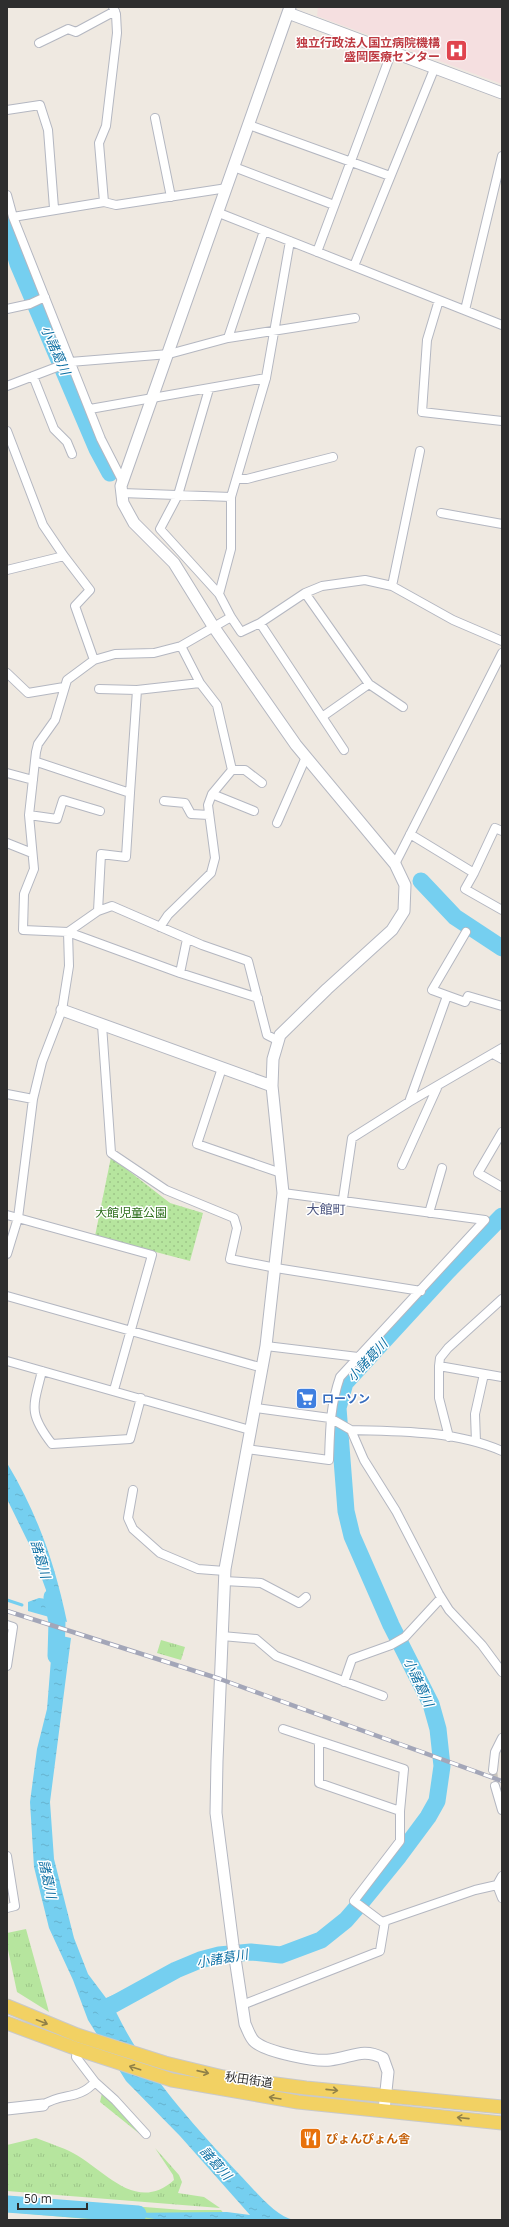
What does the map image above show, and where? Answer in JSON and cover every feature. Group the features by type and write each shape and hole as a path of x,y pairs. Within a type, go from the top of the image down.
{"main road":[{"name":"秋田街道","path":"7,2006 77,2035 165,2063 223,2077 386,2096 502,2107"},
{"name":"秋田街道","path":"7,2023 77,2049 172,2080 298,2102 502,2123"}],"street":[{"path":"39,43 68,29 76,32 114,9 117,33 106,126 99,143 104,202"},
{"path":"384,2110 388,2072 383,2058 373,2053 362,2052 345,2058 313,2060 265,2047 255,2042 250,2035 242,2005 236,1966 216,1814 225,1576 246,1449 256,1408 263,1368 276,1268 283,1193 272,1086 273,1059 277,1040 280,1035 327,989 392,930 404,911 405,885 395,864 306,757 213,626 174,563 134,523 123,503 122,480 169,354 289,10 502,93"},
{"path":"316,252 392,51"},
{"path":"354,266 435,68"},
{"path":"7,110 40,105 48,130 54,208"},
{"path":"155,118 171,197"},
{"path":"249,125 390,176"},
{"path":"465,310 502,156"},
{"path":"234,167 334,205"},
{"path":"13,217 54,208 104,202 116,205 227,188"},
{"path":"7,195 13,217 68,362 90,409 101,439 122,480"},
{"path":"219,212 502,325"},
{"path":"228,338 264,230"},
{"path":"219,594 231,549 231,498 266,378 290,241"},
{"path":"7,309 30,304 43,297"},
{"path":"439,300 427,340 422,412 502,421"},
{"path":"7,386 68,362 169,354 228,338 355,318"},
{"path":"33,376 54,429 67,442 72,454"},
{"path":"90,409 266,378"},
{"path":"209,389 178,495 160,529 219,594 231,617 242,632 260,623 305,593 322,586 365,580 392,586 453,620 502,641"},
{"path":"7,431 43,525 90,590 75,606 94,660"},
{"path":"392,586 420,451"},
{"path":"237,478 247,479 332,457"},
{"path":"122,493 231,498"},
{"path":"441,513 502,524"},
{"path":"7,570 64,556"},
{"path":"305,593 369,684 403,707"},
{"path":"231,617 180,646 154,653 115,654 94,660 67,680 55,720 38,744 30,815 34,869 24,894 23,930 68,932 180,973 258,998"},
{"path":"260,623 344,750"},
{"path":"180,646 200,683 217,705 232,770"},
{"path":"395,864 502,652"},
{"path":"7,673 28,693 64,687"},
{"path":"100,690 137,690 200,683"},
{"path":"322,717 369,684"},
{"path":"98,911 101,854 126,857 137,690"},
{"path":"277,823 306,757"},
{"path":"36,762 130,793"},
{"path":"232,770 245,770 262,783"},
{"path":"160,927 168,915 211,873 215,858 208,805 212,794 232,770"},
{"path":"7,773 33,780"},
{"path":"212,794 254,811"},
{"path":"30,815 57,819 63,800 100,811"},
{"path":"164,801 185,803 191,814 209,815"},
{"path":"502,831 495,828 466,889 502,910"},
{"path":"410,834 474,873"},
{"path":"7,842 32,853"},
{"path":"68,932 98,911 112,906 187,939 248,961 267,1035 277,1040"},
{"path":"7,1254 18,1218 33,1099 42,1062 62,1010 69,966 68,932"},
{"path":"466,932 432,990 465,1002 468,996 502,1006"},
{"path":"180,973 187,939"},
{"path":"410,1102 447,996"},
{"path":"62,1010 272,1086"},
{"path":"102,1025 111,1153 166,1190 234,1218 237,1228 230,1259 276,1268 421,1291"},
{"path":"343,1199 352,1138 502,1048"},
{"path":"493,1054 502,1059"},
{"path":"222,1068 197,1144 281,1173"},
{"path":"402,1165 437,1088"},
{"path":"7,1094 33,1099"},
{"path":"502,1132 478,1173 502,1187"},
{"path":"429,1213 442,1168"},
{"path":"246,1449 330,1460 330,1418 333,1398 340,1377 485,1220 429,1213 343,1199 283,1193"},
{"path":"7,1216 152,1255 114,1390"},
{"path":"7,1296 263,1368"},
{"path":"449,1438 439,1398 440,1358 448,1348 502,1299"},
{"path":"266,1346 358,1357"},
{"path":"7,1360 250,1430"},
{"path":"439,1366 502,1377"},
{"path":"42,1371 33,1407 39,1427 52,1444 130,1439 141,1398"},
{"path":"476,1442 475,1414 484,1374"},
{"path":"256,1408 330,1418 351,1430 410,1431 476,1442 486,1444 502,1452"},
{"path":"351,1430 364,1460 396,1511 441,1598 449,1610 482,1645 502,1672"},
{"path":"133,1490 128,1518 133,1529 160,1553 198,1569 262,1583 299,1603 306,1597"},
{"path":"344,1682 352,1659 391,1645 405,1637 441,1598"},
{"path":"7,1625 13,1627 7,1666"},
{"path":"222,1636 256,1639 276,1656 383,1696"},
{"path":"283,1729 404,1769 400,1811 400,1841 354,1901 382,1922 475,1890 497,1885 502,1876"},
{"path":"493,1770 495,1752 502,1738"},
{"path":"319,1741 319,1783 400,1811"},
{"path":"495,1786 502,1810"},
{"path":"7,1856 15,1906 7,1908"},
{"path":"497,1885 502,1898"},
{"path":"242,2005 380,1951 385,1921"},
{"path":"77,2049 76,2057 95,2082 115,2100 146,2134"},
{"path":"7,2109 43,2105 51,2100 84,2093 95,2082"}],"shaded area":[{"name":"独立行政法人国立病院機構 盛岡医療センター","path":"318,7 502,7 502,84 317,16"}],"green space":[{"name":"大館児童公園","path":"111,1157 170,1203 203,1213 190,1261 95,1236"},
{"path":"161,1640 185,1647 181,1660 157,1653"},
{"path":"26,1929 49,2012 17,1992 7,1945 7,1933"},
{"path":"102,2093 112,2101 141,2135 100,2102"},
{"path":"36,2138 73,2153 121,2186 134,2191 147,2193 160,2189 174,2180 173,2175 155,2148 179,2175 182,2182 178,2193 204,2197 220,2208 7,2191 7,2145"},
{"path":"7,2196 182,2210 221,2210 229,2220 99,2220 7,2212"}],"water":[{"path":"7,1463 28,1502 44,1540 57,1580 67,1622 28,1611 28,1602 39,1598 47,1599 46,1590 30,1546 7,1499"},
{"path":"53,1634 71,1638 50,1802 54,1859 74,1938 88,1974 106,1998 120,1992 127,2003 116,2012 141,2056 172,2098 222,2155 272,2208 279,2214 294,2220 161,2220 117,2213 227,2212 250,2215 180,2136 126,2081 88,2020 73,1980 49,1928 34,1867 30,1802 37,1749 47,1709"}],"waterway":[{"name":"小諸葛川","path":"7,225 18,264 97,449 110,473"},
{"name":"小諸葛川","path":"421,881 455,917 502,948"},
{"name":"小諸葛川","path":"105,2009 176,1970 200,1960 219,1955 251,1952 281,1955 321,1940 346,1920 359,1905 399,1856 428,1817 437,1801 442,1766 438,1729 431,1704 391,1625 352,1536 346,1511 338,1408 345,1383 448,1271 502,1216"},
{"name":"諸葛川","path":"52,1597 57,1622 56,1656"},
{"path":"7,1600 22,1605"},
{"path":"7,2204 138,2214"}],"tunnel":[{"path":"493,1770 495,1786"}],"railway":[{"path":"7,1611 220,1679 502,1781"}],"place":[{"name":"独立行政法人国立病院機構 盛岡医療センター","path":"456,50"},
{"name":"ローソン","path":"307,1399"},
{"name":"ぴょんぴょん舎","path":"310,2139"}],"district":[{"name":"大館町","path":"326,1209"}]}
